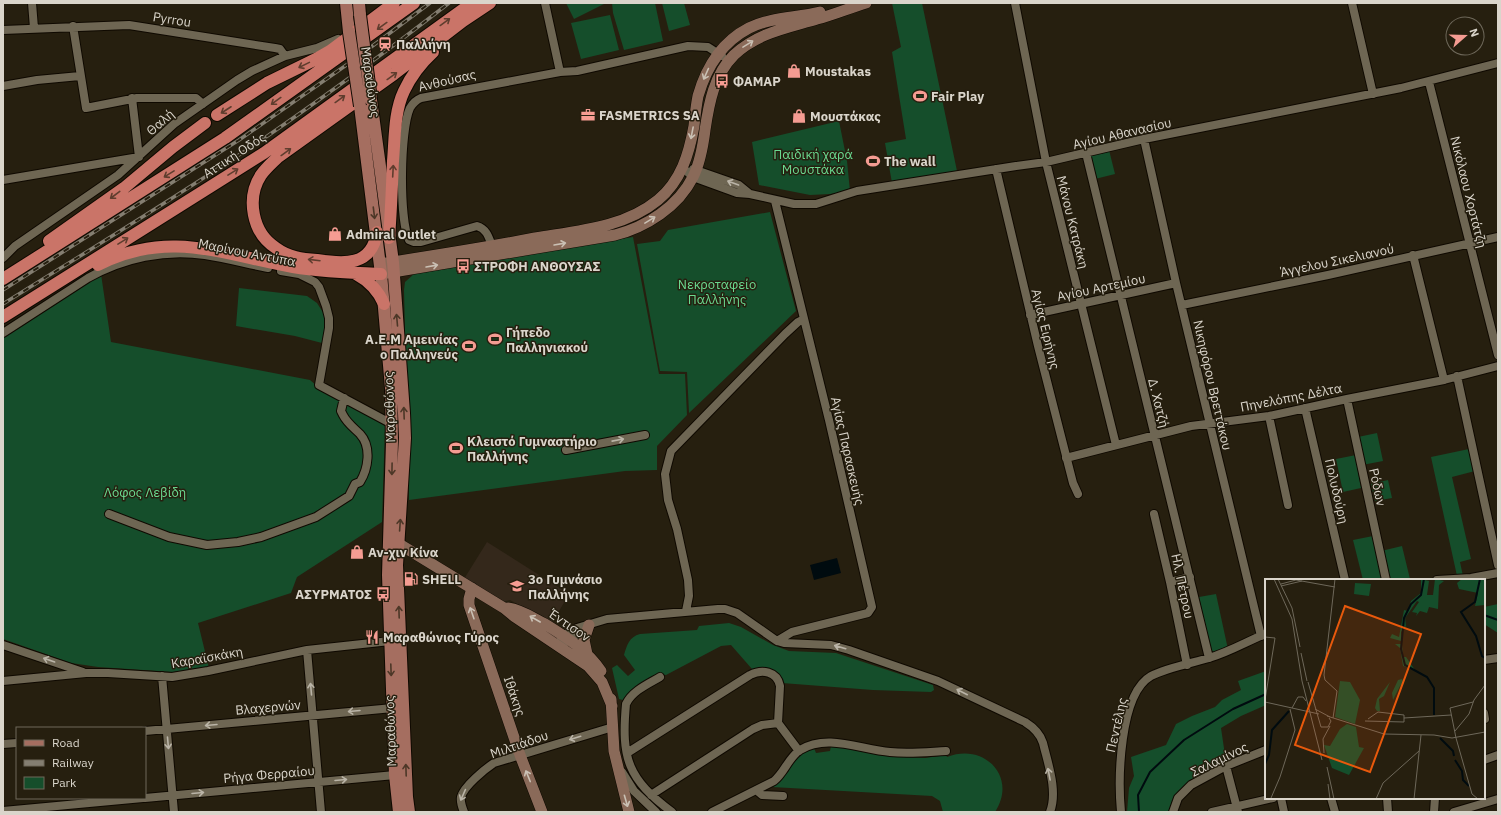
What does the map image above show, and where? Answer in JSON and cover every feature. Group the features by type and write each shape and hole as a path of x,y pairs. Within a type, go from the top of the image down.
{"highway":[{"path":"217,115 267,83 330,51 394,3"},
{"name":"Αττική Οδός","path":"3,279 225,138 414,3"},
{"name":"Αττική Οδός","path":"3,317 264,153 472,3"},
{"path":"377,232 374,244 368,252 352,262 336,263 286,254 272,246 258,229 252,206 253,194 265,170 278,157 394,74 463,21 491,3"},
{"path":"389,238 394,139 399,104 403,92 424,61 440,45 491,3"},
{"path":"3,272 98,207 205,123"},
{"path":"19,307 116,257 146,248 160,246 197,247 296,267 355,273 387,268"},
{"path":"355,273 372,285 380,295 384,304"}],"main road":[{"name":"Μαραθώνος","path":"346,3 377,232 387,268 404,413 405,438 394,541 388,575 395,775 399,812"},
{"name":"Μαραθώνος","path":"359,3 389,238 384,304 391,388 394,541 409,812"}],"street":[{"path":"32,3 34,28"},
{"path":"545,3 560,72"},
{"path":"387,268 615,235 630,231 650,221 668,207 684,191 695,173 713,91 725,65 729,60 744,46 762,36 829,16 866,3"},
{"name":"Μάνου Κατράκη","path":"1015,3 1046,162 1116,445"},
{"path":"1352,3 1373,94"},
{"path":"387,268 492,246 611,224 623,221 652,205 673,185 683,168 691,141 698,97 708,71 718,53 733,39 749,28 769,21 842,7 852,7"},
{"name":"Pyrrou","path":"3,30 119,24 275,48 280,49 285,56"},
{"path":"73,26 86,108 132,98 196,98 203,104"},
{"name":"Θαλή","path":"3,258 15,246 118,175 174,124 252,71 294,52 318,48 332,43 349,32"},
{"name":"Ανθούσας","path":"492,246 484,230 477,226 421,242 409,240 405,224 403,182 405,131 410,108 416,100 577,70 688,46 708,47 729,60"},
{"name":"Αγίου Αθανασίου","path":"683,168 737,193 750,194 775,201 798,205 816,204 857,191 1046,162 1144,139 1429,82 1498,63"},
{"path":"3,86 37,80 80,76"},
{"name":"Νικόλαου Χορτάτζη","path":"1429,82 1498,355"},
{"path":"3,180 139,157 132,98"},
{"name":"Νικηφόρου Βρεττάκου","path":"1144,139 1176,284 1264,635"},
{"name":"Δ. Χατζή","path":"1086,153 1190,577 1208,658"},
{"name":"Αγίας Ειρήνης","path":"996,169 1030,315 1066,458 1078,494"},
{"name":"Αγίας Παρασκευής","path":"775,201 829,420 872,607 868,613 797,630 787,634 777,641"},
{"name":"Άγγελου Σικελιανού","path":"1182,305 1328,275 1498,237"},
{"name":"Μαρίνου Αντύπα","path":"3,333 88,278 129,260 153,255 188,253 206,255 299,274 315,282 321,293 329,318 329,328 319,384 392,424"},
{"path":"1412,255 1444,380"},
{"name":"Αγίου Αρτεμίου","path":"1030,315 1176,284"},
{"path":"686,611 689,596 688,580 677,530 668,500 665,474 671,451 785,334 798,322 804,319"},
{"name":"Πηνελόπης Δέλτα","path":"1066,458 1191,426 1269,416 1444,380 1498,366"},
{"path":"1457,376 1498,565"},
{"path":"109,514 169,537 207,544 238,542 261,537 316,517 349,496 355,484 360,482 367,465 367,453 363,439 345,419 341,411 344,398"},
{"name":"Ρόδων","path":"1347,399 1386,579"},
{"name":"Πολυδούρη","path":"1305,408 1344,579"},
{"path":"1269,416 1288,505"},
{"path":"566,450 646,435"},
{"name":"Ηλ. Πέτρου","path":"1154,514 1187,664"},
{"name":"Έντισον","path":"394,541 504,608 515,609 523,612 563,642 596,673 612,702"},
{"path":"1454,579 1471,578 1498,573"},
{"path":"1170,582 1190,577"},
{"name":"Ιθάκης","path":"472,588 469,596 469,605 520,755 542,812"},
{"path":"563,642 584,630 589,625 611,618 718,609 732,611 777,641 784,643 831,644 938,681 1031,726 1038,733 1044,743 1052,788 1053,804 1050,812"},
{"path":"587,654 584,640 589,625"},
{"name":"Πεντέλης","path":"1121,812 1119,772 1123,741 1132,703 1138,689 1150,676 1232,650 1264,635"},
{"name":"Καραϊσκάκη","path":"3,681 86,673 172,677 307,650 390,642"},
{"name":"Έντισον","path":"563,642 587,654 602,672 606,681 612,702 617,763 629,812"},
{"path":"3,645 86,673"},
{"path":"307,650 321,812"},
{"path":"1485,660 1498,658"},
{"path":"627,753 756,672 771,673 779,681 778,723 799,751"},
{"path":"162,676 174,812"},
{"path":"660,677 634,693 626,704 624,739 629,764 637,779 650,795 672,812"},
{"name":"Βλαχερνών","path":"146,731 393,708"},
{"path":"650,795 753,729 762,725 778,723"},
{"name":"Μιλτιάδου","path":"464,812 461,802 462,794 482,771 494,763 613,727"},
{"path":"716,811 778,778 790,759 799,751 809,746 826,742 889,752 913,753 946,751"},
{"path":"3,744 16,743"},
{"name":"Σαλαμίνος","path":"1173,812 1182,792 1191,785 1226,766 1265,750"},
{"path":"1485,760 1498,755"},
{"path":"617,763 634,791 656,812"},
{"path":"1226,766 1237,809"},
{"name":"Ρήγα Φερραίου","path":"146,798 395,775"},
{"path":"756,790 762,795 783,796"},
{"name":"Ρήγα Φερραίου","path":"3,811 133,799"},
{"path":"1212,812 1237,809 1270,799"},
{"path":"1281,799 1284,812"},
{"path":"1332,799 1335,812"},
{"path":"1387,799 1388,812"},
{"path":"1434,812 1435,799"},
{"path":"1454,812 1498,799"}],"shaded area":[{"name":"3ο Γυμνάσιο Παλλήνης","path":"487,542 569,594 552,623 510,600 502,602 464,579"},
{"path":"837,558 841,573 814,580 810,565"}],"green space":[{"path":"566,3 606,3 574,19"},
{"path":"612,3 655,3 663,41 624,50 613,13"},
{"path":"662,3 684,3 690,25 669,31"},
{"name":"Fair Play","path":"892,3 922,3 956,172 892,183 885,143 906,139 892,52 901,47"},
{"path":"610,15 619,50 581,59 571,23"},
{"name":"Παιδική χαρά Μουστάκα","path":"839,121 847,161 850,191 810,195 759,185 752,142"},
{"path":"1108,146 1115,174 1095,179 1087,150"},
{"name":"Νεκροταφείο Παλλήνης","path":"770,212 796,311 689,413 687,372 660,371 637,244 660,241 668,230"},
{"path":"633,237 659,374 685,374 687,415 657,446 657,470 625,471 409,500 405,282 414,274"},
{"name":"Λόφος Λεβίδη","path":"101,274 111,342 310,380 318,387 385,426 382,522 297,577 291,593 198,623 209,668 173,672 98,667 71,663 3,639 3,336"},
{"path":"239,288 307,296 317,303 324,314 325,326 322,343 295,336 236,326"},
{"path":"1377,433 1383,461 1357,466 1361,488 1343,492 1336,459 1361,454 1358,437"},
{"path":"1469,449 1475,471 1452,477 1471,559 1460,562 1463,576 1457,576 1431,457"},
{"path":"1388,480 1392,498 1375,501 1371,484"},
{"path":"1373,536 1377,552 1402,546 1410,579 1363,579 1353,540"},
{"path":"1216,594 1229,654 1213,659 1199,597"},
{"path":"1498,604 1498,633 1485,625 1485,607"},
{"path":"729,623 741,627 773,645 789,651 836,653 933,685 934,690 931,692 873,690 782,683 774,671 762,668 752,669 731,645 721,646 666,675 658,674 630,692 623,700 619,699 612,668 617,665 628,676 635,670 624,655 627,645 633,637 640,634 697,630 699,626"},
{"path":"1265,671 1265,705 1241,716 1221,728 1226,762 1183,787 1172,802 1169,812 1127,812 1129,788 1134,776 1131,757 1166,745 1176,724 1215,707 1222,700 1241,690 1238,681"},
{"path":"831,746 891,756 925,758 946,755 947,757 961,754 973,754 985,759 994,766 1000,775 1002,787 1001,799 995,812 943,812 940,801 932,796 772,787 789,771 794,757 814,748 816,753 830,751"}],"waterway":[{"path":"1485,615 1498,620"},
{"path":"1139,812 1138,795 1150,772 1184,740 1233,709 1265,694"}],"railway":[{"path":"3,290 239,140 355,59 430,3"},
{"path":"3,304 234,159 359,71 449,3"}],"place":[{"name":"Παλλήνη","path":"385,44"},
{"name":"Moustakas","path":"794,71"},
{"name":"ΦΑΜΑΡ","path":"722,81"},
{"name":"Fair Play","path":"920,96"},
{"name":"FASMETRICS SA","path":"588,115"},
{"name":"Μουστάκας","path":"799,116"},
{"name":"The wall","path":"873,161"},
{"name":"Admiral Outlet","path":"335,234"},
{"name":"ΣΤΡΟΦΗ ΑΝΘΟΥΣΑΣ","path":"463,266"},
{"name":"Γήπεδο Παλληνιακού","path":"495,339"},
{"name":"Α.Ε.Μ Αμεινίας ο Παλληνεύς","path":"469,346"},
{"name":"Κλειστό Γυμναστήριο Παλλήνης","path":"456,448"},
{"name":"Αν-χιν Κίνα","path":"357,552"},
{"name":"SHELL","path":"411,579"},
{"name":"3ο Γυμνάσιο Παλλήνης","path":"517,586"},
{"name":"ΑΣΥΡΜΑΤΟΣ","path":"383,594"},
{"name":"Μαραθώνιος Γύρος","path":"372,637"}]}
